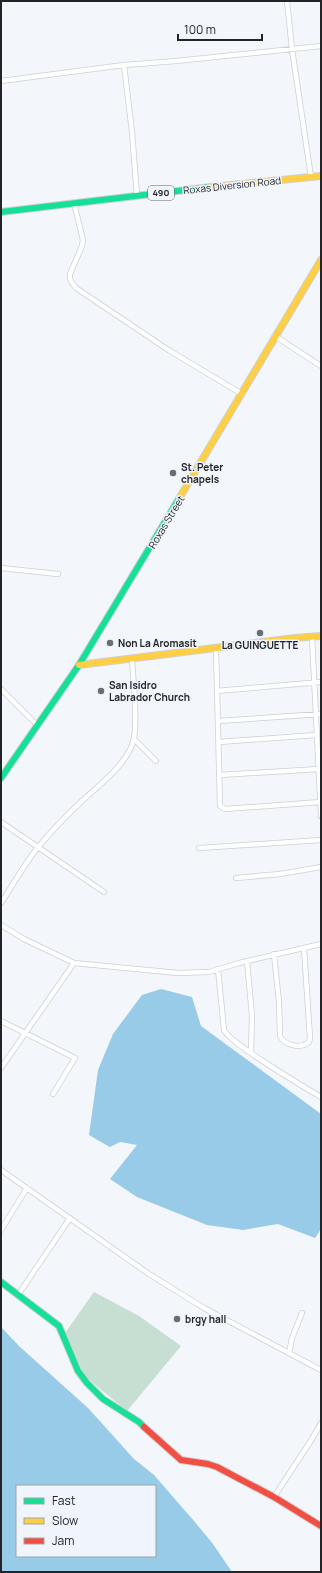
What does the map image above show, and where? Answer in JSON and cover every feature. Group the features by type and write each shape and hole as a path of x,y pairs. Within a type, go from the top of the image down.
{"main road":[{"name":"Roxas Diversion Road","path":"1,212 321,176"},
{"name":"Roxas Street","path":"1,778 36,725 79,665 321,260"},
{"path":"79,665 321,636"},
{"path":"1,1282 53,1320 62,1331 65,1342 78,1370 87,1383 103,1399 139,1422 172,1453 182,1460 217,1467 274,1497 321,1526"}],"street":[{"path":"287,1 292,49 311,177"},
{"path":"1,81 124,65 321,46"},
{"path":"124,65 132,132 136,196"},
{"path":"74,203 83,240 69,278 76,288 170,351 242,394"},
{"path":"276,336 321,366"},
{"path":"1,568 58,574"},
{"path":"312,637 314,683 318,714 316,735 320,769 321,816"},
{"path":"216,648 219,804 223,808 320,802"},
{"path":"1,903 38,847 56,826 110,776 123,761 134,739 135,718 132,659"},
{"path":"217,691 321,682"},
{"path":"1,689 36,725"},
{"path":"218,721 318,714"},
{"path":"219,742 316,735"},
{"path":"134,739 156,761"},
{"path":"219,775 320,769"},
{"path":"1,822 104,892"},
{"path":"200,848 321,840"},
{"path":"236,878 280,874 321,867"},
{"path":"1,925 24,939 74,963 178,973 200,973 274,954 321,944"},
{"path":"274,954 279,996 280,1036 282,1040 289,1045 304,1046 309,1042 310,1038 304,948"},
{"path":"247,961 252,1016 251,1053"},
{"path":"1,1068 74,963"},
{"path":"218,969 224,1030 231,1039 321,1097"},
{"path":"1,1021 75,1058 53,1094"},
{"path":"1,1170 149,1274 204,1308 321,1370"},
{"path":"1,1230 27,1188"},
{"path":"18,1295 70,1218"},
{"path":"289,1353 292,1338 302,1313"},
{"path":"274,1497 321,1423"}],"green space":[{"path":"94,1292 139,1316 181,1346 127,1411 84,1374 65,1333"}],"water":[{"path":"161,989 192,997 201,1026 321,1114 321,1229 315,1238 278,1224 243,1230 207,1225 137,1197 110,1179 137,1145 120,1142 110,1147 89,1135 98,1070 113,1034 142,995"},
{"path":"1,1327 19,1346 88,1408 134,1459 154,1475 213,1544 232,1572 1,1572"}],"traffic: fast":[{"path":"1,212 211,187"},
{"path":"1,778 79,665 180,497"},
{"path":"1,1282 59,1326 78,1371 87,1383 103,1399 139,1422 144,1427"}],"traffic: slow":[{"path":"211,187 321,176"},
{"path":"180,497 321,260"},
{"path":"79,665 321,636"}],"traffic: jam":[{"path":"144,1427 181,1460 208,1464 217,1467 274,1497 321,1526"}],"place":[{"name":"St. Peter chapels","path":"173,473"},
{"name":"La GUINGUETTE","path":"260,633"},
{"name":"Non La Aromasit","path":"110,643"},
{"name":"San Isidro Labrador Church","path":"101,691"},
{"name":"brgy hall","path":"177,1319"}]}
